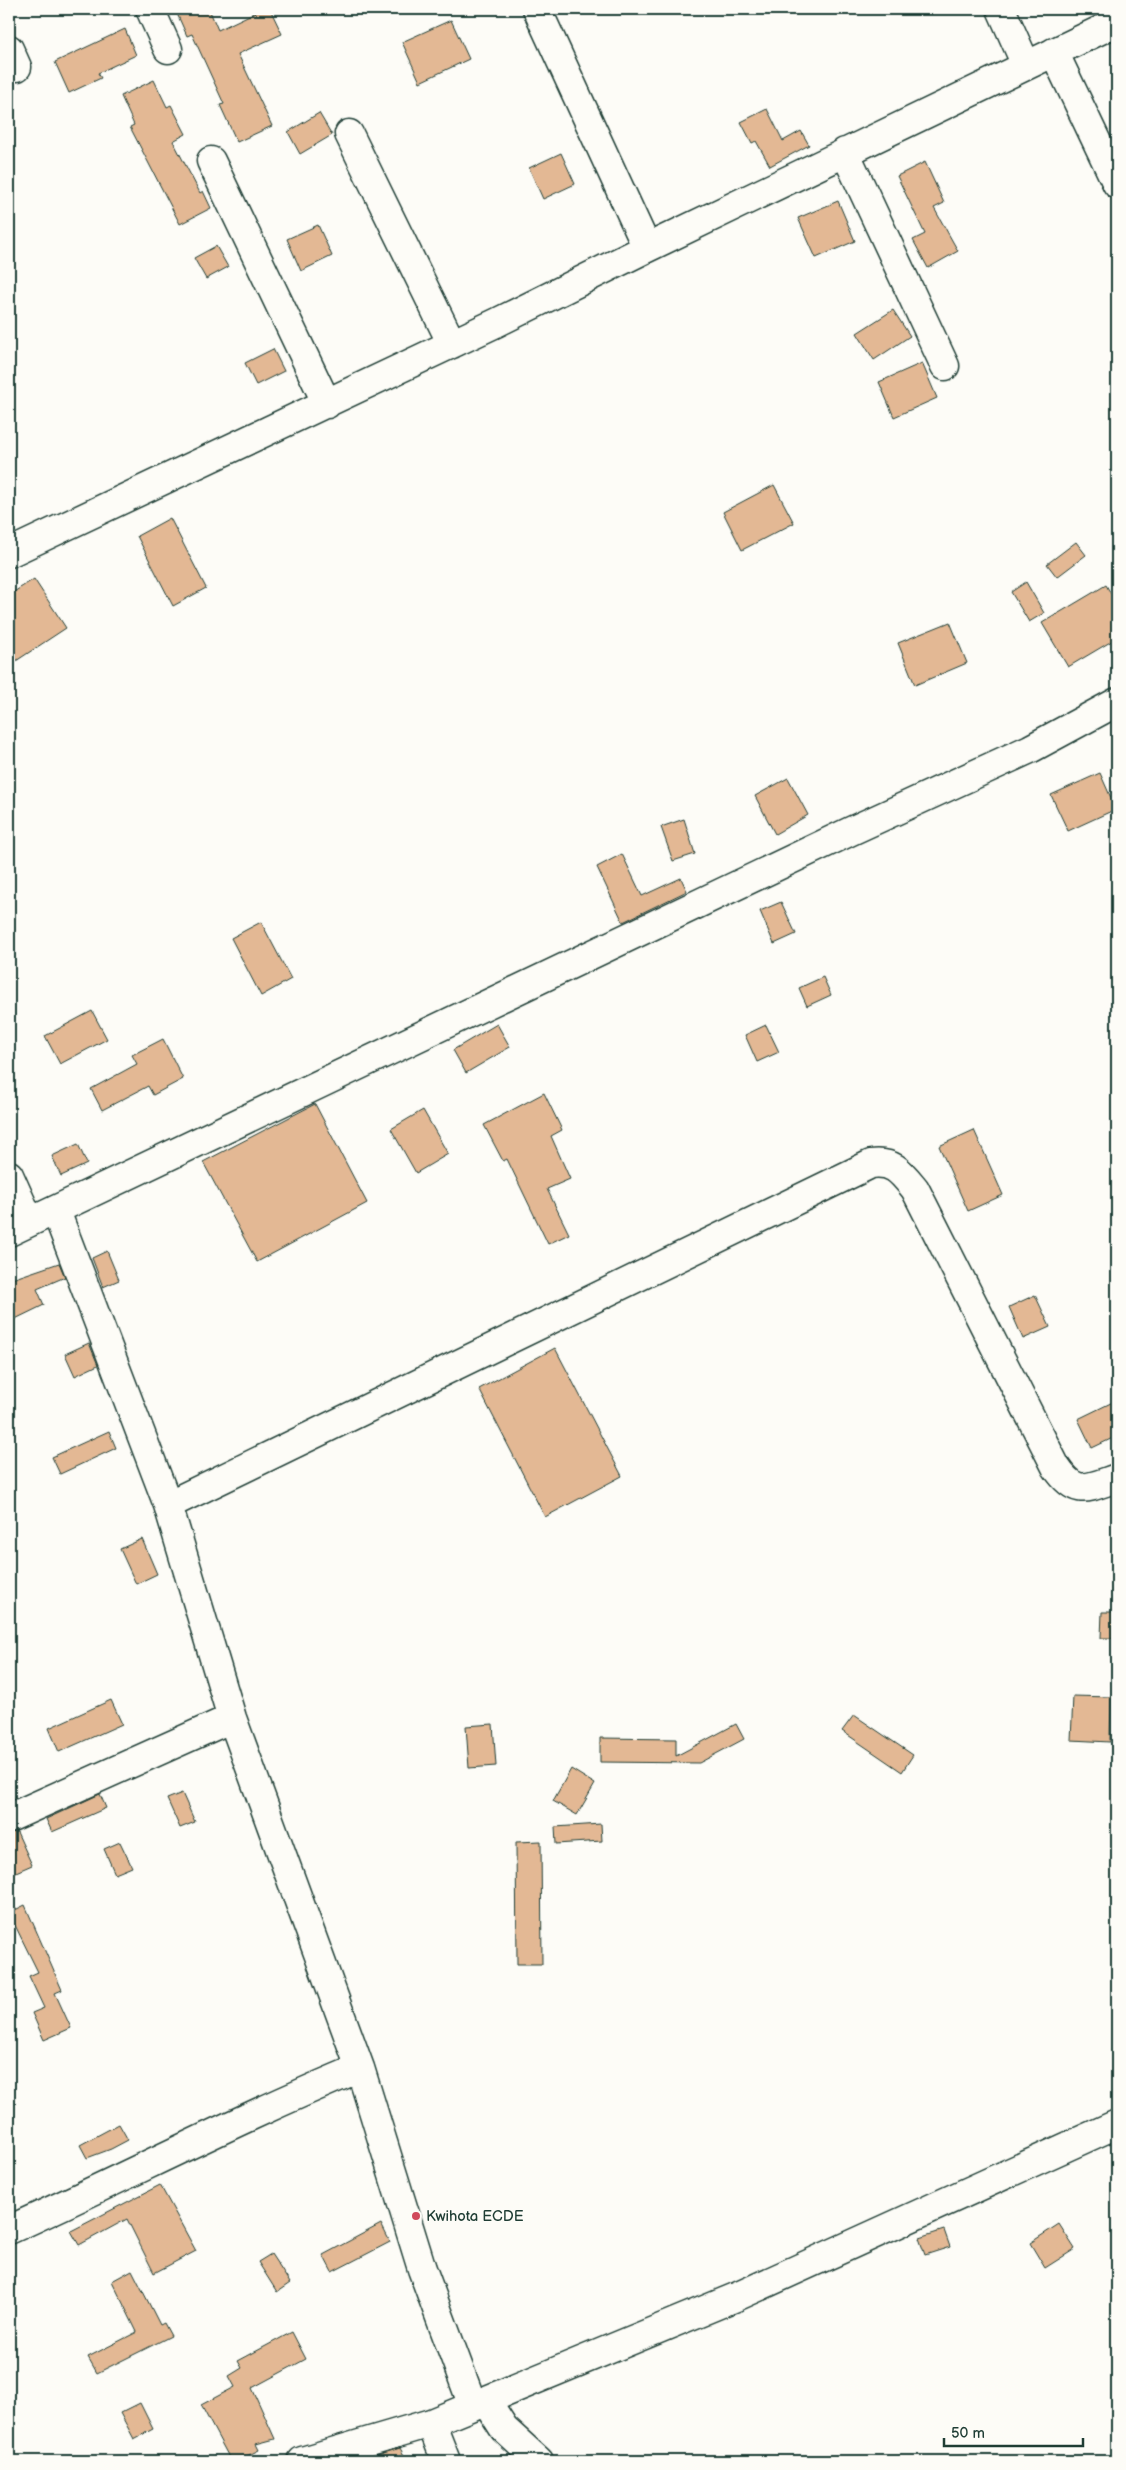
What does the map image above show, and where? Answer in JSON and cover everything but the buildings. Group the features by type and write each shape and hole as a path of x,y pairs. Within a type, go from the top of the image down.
{"street":[{"path":"150,9 168,49"},
{"path":"537,9 647,248"},
{"path":"1000,9 1026,65"},
{"path":"9,553 327,404 1117,22"},
{"path":"1054,52 1117,184"},
{"path":"349,134 452,344"},
{"path":"845,152 944,366"},
{"path":"211,161 327,404"},
{"path":"9,1175 20,1227 851,831 1030,748 1117,702"},
{"path":"168,1505 871,1164 883,1162 901,1172 915,1189 1056,1467 1066,1482 1075,1488 1082,1488 1117,1479"},
{"path":"56,1211 168,1505 232,1718 360,2068 422,2269 479,2403 538,2461"},
{"path":"9,1818 232,1718"},
{"path":"9,2230 308,2090 360,2068"},
{"path":"302,2461 431,2423 736,2297 1117,2124"},
{"path":"431,2423 446,2461"}],"place":[{"name":"Kwihota ECDE","path":"416,2216"}]}
